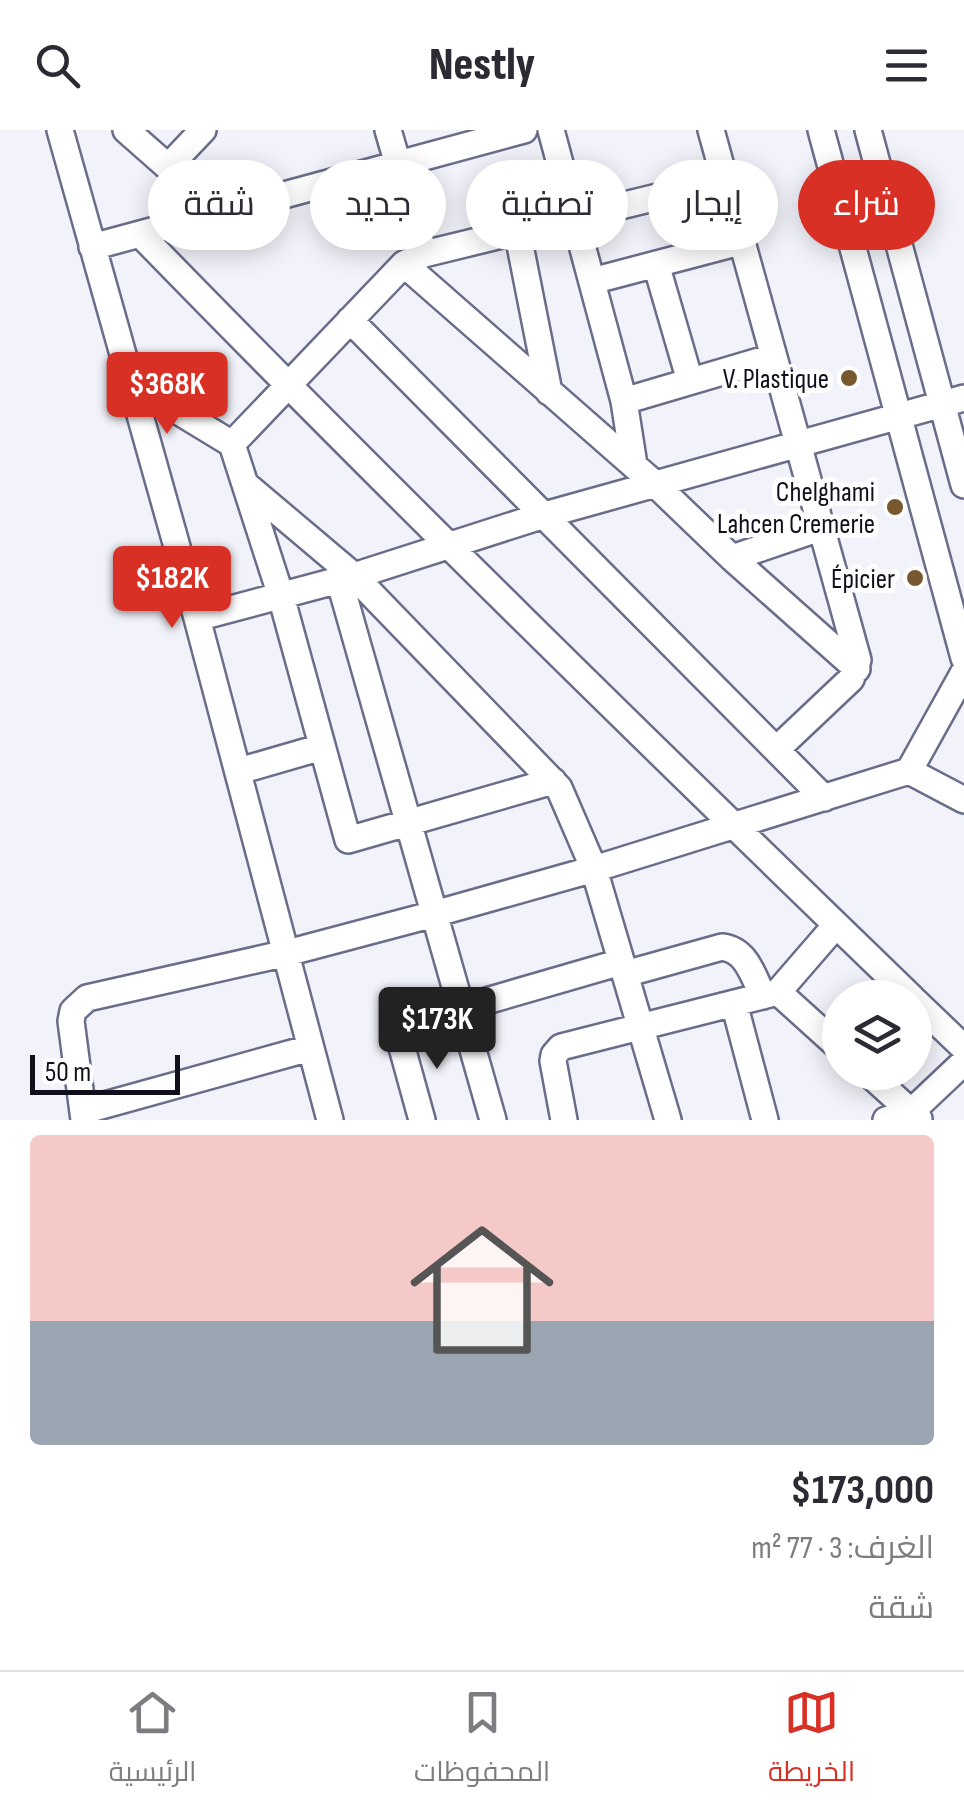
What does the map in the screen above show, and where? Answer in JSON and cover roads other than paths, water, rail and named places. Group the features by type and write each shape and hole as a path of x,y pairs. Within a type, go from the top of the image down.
{"street":[{"path":"60,130 197,618 330,1120"},
{"path":"126,130 160,160"},
{"path":"175,160 204,130"},
{"path":"388,130 396,160"},
{"path":"412,160 524,130"},
{"path":"552,130 560,160"},
{"path":"710,130 718,160"},
{"path":"821,130 964,658"},
{"path":"868,130 954,401 964,484"},
{"path":"92,247 148,232"},
{"path":"140,234 732,826 893,980"},
{"path":"232,444 414,259 466,244"},
{"path":"412,250 414,259 550,392 858,668"},
{"path":"521,250 550,392"},
{"path":"584,250 624,401 634,466"},
{"path":"592,281 709,250"},
{"path":"742,250 857,651 858,668 851,678 777,748"},
{"path":"656,264 690,382"},
{"path":"350,320 824,798"},
{"path":"624,401 773,357"},
{"path":"130,382 232,444 281,596 348,840 553,780"},
{"path":"197,618 347,578 541,516 954,401"},
{"path":"244,484 347,578 553,780 594,869 668,1120"},
{"path":"732,558 820,528"},
{"path":"347,578 409,822 494,1120"},
{"path":"310,1048 84,1116 71,1021 79,1003 96,994 288,953 434,914 594,869 909,771 964,672"},
{"path":"238,771 322,747"},
{"path":"909,771 964,800"},
{"path":"559,1119 556,1051 770,994 836,925"},
{"path":"422,1120 399,1028 405,1022 623,968 730,948 744,957 770,994 822,1034"},
{"path":"734,1003 765,1120"},
{"path":"932,1017 964,1048"},
{"path":"886,1120 915,1116 964,1062"},
{"path":"887,1090 915,1116"}],"place":[{"name":"V. Plastique","path":"849,378"},
{"name":"Chelghami Lahcen Cremerie","path":"895,507"},
{"name":"Épicier","path":"915,578"}]}
